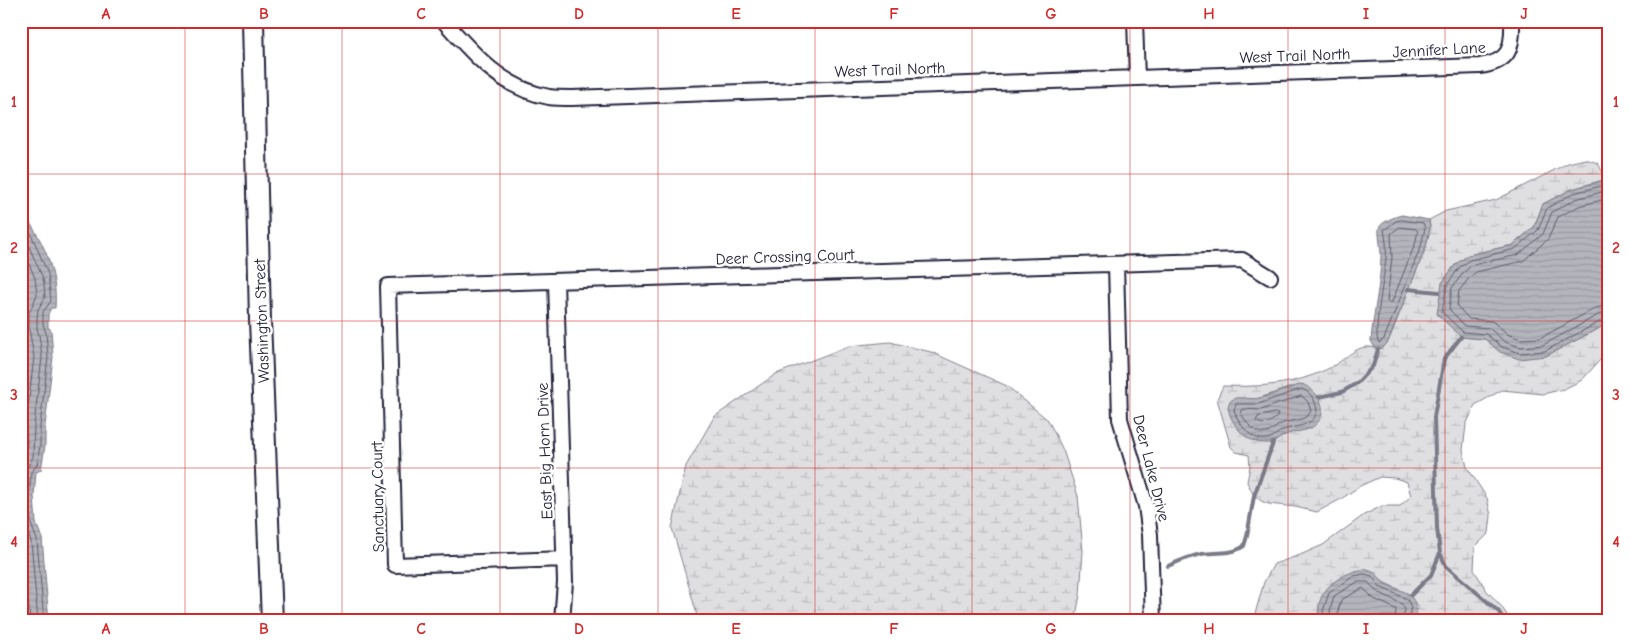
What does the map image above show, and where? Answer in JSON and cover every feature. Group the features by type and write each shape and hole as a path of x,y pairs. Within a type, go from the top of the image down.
{"main road":[{"name":"Washington Street","path":"252,21 260,320 272,621"}],"street":[{"name":"West Trail North","path":"444,21 474,56 492,71 512,84 550,97 1365,70"},
{"path":"1135,21 1137,78"},
{"name":"Jennifer Lane","path":"1365,70 1494,64 1504,56 1511,46 1512,21"},
{"name":"Deer Crossing Court","path":"391,378 388,286 1242,260 1270,277"},
{"name":"Deer Lake Drive","path":"1116,264 1120,419 1146,506 1150,535 1153,621"},
{"name":"East Big Horn Drive","path":"556,281 565,559 562,621"},
{"name":"Sanctuary Court","path":"391,378 395,565 565,559"}],"green space":[{"path":"1585,159 1598,163 1606,179 1572,189 1543,204 1534,227 1513,245 1468,255 1455,265 1442,283 1460,337 1485,339 1500,352 1546,356 1609,323 1609,350 1582,380 1564,389 1543,394 1502,390 1475,405 1466,425 1463,450 1467,467 1487,498 1491,516 1489,533 1475,547 1474,570 1487,591 1501,606 1511,621 1412,621 1416,615 1411,595 1383,582 1375,572 1332,583 1318,612 1321,621 1253,621 1264,582 1274,564 1323,545 1364,515 1382,506 1400,506 1411,496 1407,482 1395,478 1380,477 1360,486 1317,512 1263,502 1254,496 1247,482 1250,466 1249,455 1236,452 1231,447 1217,399 1223,386 1257,386 1291,382 1329,368 1361,348 1372,347 1378,349 1388,342 1426,247 1430,228 1429,220 1446,211 1496,200 1568,163","holes":["1294,386 1308,429 1286,434 1273,443 1235,399 1257,399"]},
{"path":"890,342 931,352 1007,386 1048,420 1063,450 1078,496 1083,551 1080,595 1075,621 697,621 696,611 672,528 686,466 714,417 776,374 849,346"}],"water":[{"path":"1609,179 1609,323 1546,356 1519,359 1500,352 1485,339 1461,337 1437,314 1442,283 1455,265 1468,255 1513,245 1534,227 1543,204 1572,189"},
{"path":"21,211 36,233 47,256 54,282 55,295 55,308 51,308 48,314 48,327 51,330 53,357 45,426 45,446 41,470 36,472 34,496 36,523 42,538 49,621 21,621"},
{"path":"1402,215 1429,220 1430,228 1426,247 1388,342 1383,348 1378,349 1375,348 1371,341 1381,266 1379,228 1393,218"},
{"path":"1302,384 1314,392 1321,404 1321,417 1311,428 1288,434 1271,443 1260,443 1245,436 1236,427 1228,408 1231,400 1236,398 1259,398"},
{"path":"1364,569 1375,574 1387,585 1405,592 1412,598 1416,610 1412,621 1321,621 1319,611 1323,593 1337,580 1355,571"}],"waterway":[{"path":"1408,289 1439,292"},
{"path":"1461,337 1444,359 1434,417 1437,528 1440,553 1446,566 1499,612 1504,621"},
{"path":"1319,397 1342,392 1357,383 1373,366 1378,349"},
{"path":"1168,566 1193,556 1229,552 1244,546 1254,496 1273,443"},
{"path":"1411,595 1431,575 1440,553"}]}
